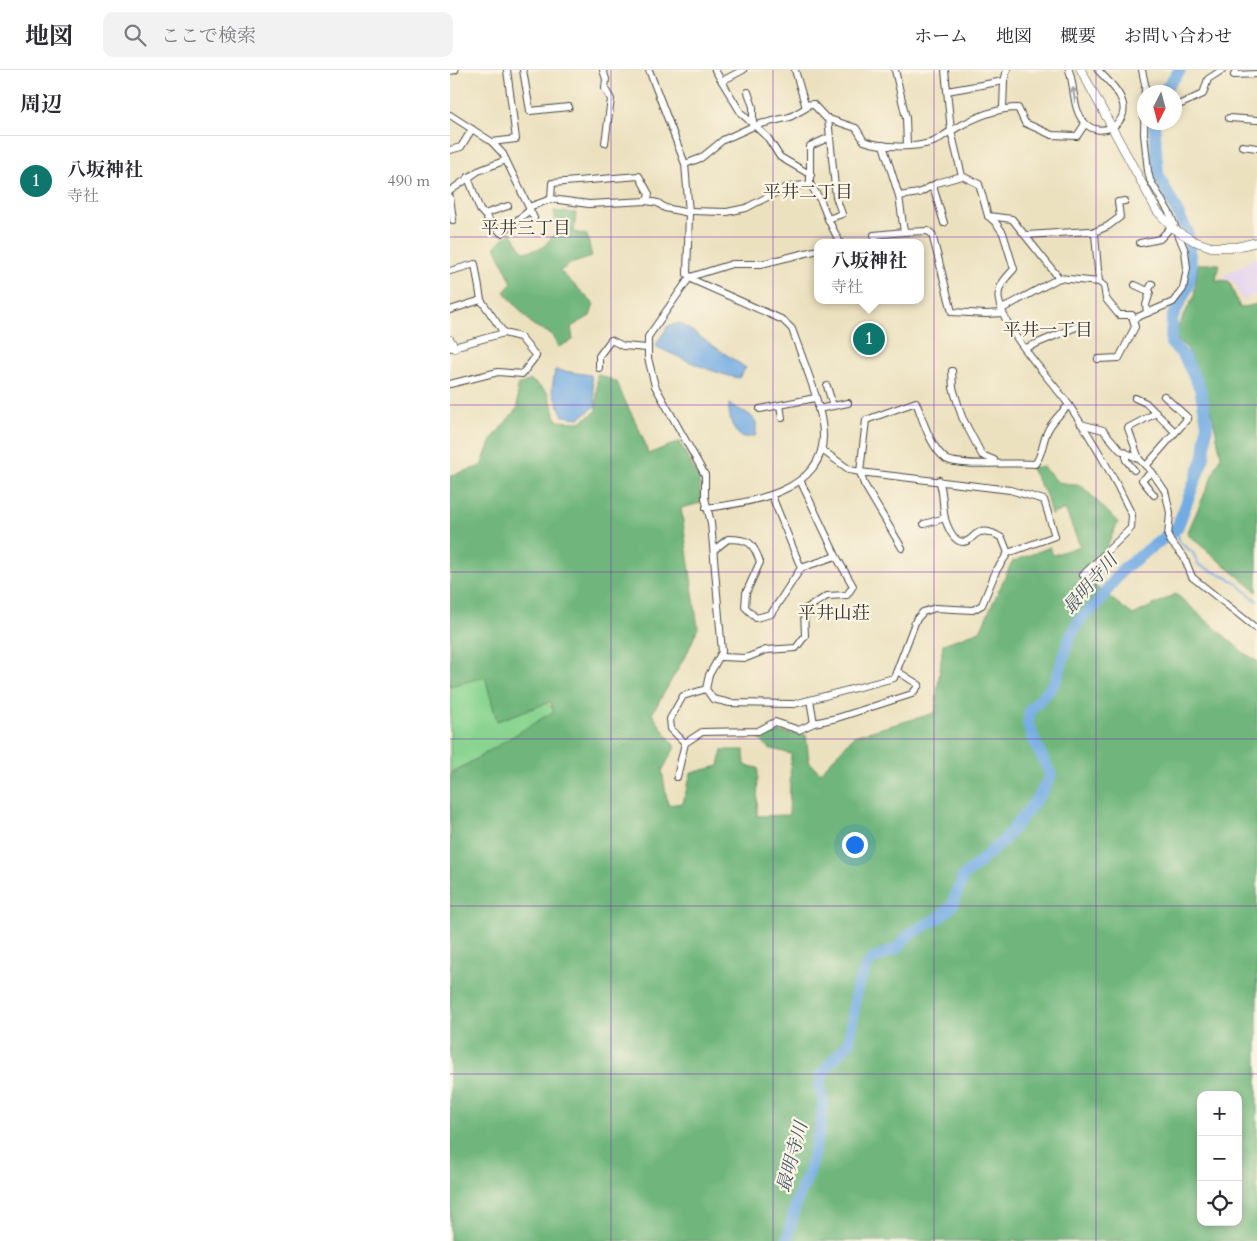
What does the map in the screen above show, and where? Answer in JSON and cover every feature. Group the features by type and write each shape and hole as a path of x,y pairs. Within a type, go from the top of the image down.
{"street":[{"path":"450,71 455,70"},
{"path":"492,142 516,139 507,70"},
{"path":"523,70 530,112 569,107"},
{"path":"603,70 606,79 606,89 611,100 605,142"},
{"path":"649,70 685,164 689,212 686,252 687,274 787,324 792,329 818,409 823,433 822,450 819,459 800,480 772,496 706,508"},
{"path":"715,70 741,113 768,138 780,157 811,175"},
{"path":"722,81 743,70"},
{"path":"685,164 701,158 723,140 754,124 790,117 806,108 795,70"},
{"path":"895,70 906,118 907,145"},
{"path":"945,70 951,130 962,176"},
{"path":"1003,108 1004,81 1007,70"},
{"path":"1069,70 1076,107 1085,124 1097,129 1112,128 1122,116 1123,103 1118,93 1098,70"},
{"path":"1081,70 1157,210 1172,228 1194,241 1211,246 1236,247 1257,242"},
{"path":"1134,320 1173,302 1185,283 1187,261 1170,214 1150,180 1144,134 1145,84 1142,70"},
{"path":"1182,103 1203,94 1208,79 1222,70"},
{"path":"1236,70 1234,75 1257,74"},
{"path":"947,91 1004,81"},
{"path":"748,92 753,107 754,124"},
{"path":"805,105 813,104 828,118 851,124 856,128 864,141 883,145 934,142 951,130 1003,108 1018,108 1025,123 1052,135 1077,136 1085,124"},
{"path":"450,115 492,142 506,160 534,218"},
{"path":"828,118 828,138 836,197 842,214 828,219"},
{"path":"1229,118 1257,120"},
{"path":"450,150 461,147 472,129"},
{"path":"828,138 810,146 810,184 821,201 838,239"},
{"path":"883,145 899,196 904,232"},
{"path":"1242,146 1257,148"},
{"path":"450,190 468,178 506,160"},
{"path":"551,199 552,183 639,176 650,194 647,201"},
{"path":"899,196 919,193 932,186 962,176 979,184 988,216 996,222 1003,233 1014,269 1000,285 998,300 1002,311 1010,328 1069,405 1121,492 1132,515 1131,528 1083,575"},
{"path":"468,178 480,210 501,233 529,209 551,199 589,204 647,201 658,203 665,208 689,212 727,212 746,208 785,188 810,184"},
{"path":"932,186 944,223"},
{"path":"450,197 452,220"},
{"path":"1027,236 1092,232 1108,226 1120,217 1118,202 1125,201"},
{"path":"484,214 508,206"},
{"path":"988,216 1012,218 1059,278"},
{"path":"1140,243 1160,240 1172,228"},
{"path":"875,239 874,235 928,230 932,234 952,312 986,314 1002,311 1059,278 1099,282 1104,286 1106,299 1119,315 1132,315 1135,327 1119,358 1098,359"},
{"path":"1092,232 1094,234 1099,282"},
{"path":"814,251 761,264 732,264 690,277 651,331 646,348 655,386 705,475 706,508 712,523 722,652 709,675 706,689 713,699 730,703 794,704 894,678 916,620 923,612 935,608 973,610 982,605 996,571 1008,552 1055,536 1044,500 1010,490 850,470 822,450"},
{"path":"450,271 476,264 481,300 504,333"},
{"path":"1147,313 1146,306 1150,296 1148,291 1152,284"},
{"path":"1135,285 1148,291"},
{"path":"450,310 481,300"},
{"path":"1026,348 1076,327"},
{"path":"450,340 453,348 504,333 520,337 536,356 522,374 498,372 450,384"},
{"path":"599,368 599,356 610,340 624,346 646,348"},
{"path":"952,371 953,388 959,408 982,455 1000,462"},
{"path":"828,386 833,406"},
{"path":"1146,466 1188,418 1164,396"},
{"path":"760,409 814,398"},
{"path":"1135,398 1156,413 1175,432"},
{"path":"902,548 864,484 860,472 866,420 916,402 935,448 947,460 966,464 1000,462 1035,464 1043,449 1050,426 1069,405"},
{"path":"818,409 848,403"},
{"path":"780,405 782,418"},
{"path":"1156,413 1128,428 1139,459 1152,472 1165,491 1170,513 1168,536 1184,557 1192,577 1257,629"},
{"path":"1081,424 1103,430 1126,455 1139,459"},
{"path":"1126,455 1126,460 1134,470"},
{"path":"1152,472 1142,480 1154,495"},
{"path":"720,658 746,658 766,650 796,648 805,636 804,610 827,596 847,594 853,586 836,556 800,480"},
{"path":"939,480 944,492 945,518 953,536 960,541 968,541 978,532 990,532 1002,538 1008,552"},
{"path":"772,496 801,568"},
{"path":"924,524 945,518"},
{"path":"714,550 728,538 743,539 755,547 760,562 746,593 745,607 756,618 771,614 801,568 836,556"},
{"path":"677,778 685,743 702,732 758,731 775,722 799,730 814,723 837,718 912,694 919,685 897,671"},
{"path":"685,743 670,729 670,719 683,696 706,689"},
{"path":"810,700 814,723"}],"shaded area":[{"path":"1257,257 1257,294 1242,300 1235,282 1221,277"}],"green space":[{"path":"554,211 576,213 574,232 587,235 592,257 570,264 560,271 594,304 590,316 571,327 573,340 558,347 551,334 533,325 504,292 512,283 495,246 511,232 524,252 542,248 557,232"},
{"path":"1198,264 1219,264 1216,280 1229,281 1240,308 1257,304 1257,592 1187,534 1221,456 1213,418 1188,349 1177,340 1174,334 1194,296"},
{"path":"597,374 617,382 642,435 648,454 679,442 699,478 701,503 681,508 698,628 688,651 652,714 675,747 662,771 668,805 683,803 691,773 719,766 722,750 744,750 745,765 758,768 757,816 789,815 791,754 769,748 758,738 778,732 806,735 809,761 820,773 854,736 935,713 943,644 980,631 1012,562 1050,547 1053,555 1080,546 1065,509 1051,515 1046,495 1030,467 1043,467 1058,482 1082,486 1118,522 1091,583 1133,615 1176,594 1244,653 1257,661 1257,1241 450,1241 450,775 554,711 550,702 497,721 485,677 450,686 450,476 481,466 491,440 518,407 517,385 531,380 548,393 557,421 580,422 597,411"},
{"path":"494,667 563,715 450,773 450,682"}],"water":[{"path":"680,323 746,368 739,378 708,369 655,346 668,326"},
{"path":"555,370 591,375 596,406 579,418 563,416 552,390"},
{"path":"729,404 750,415 756,422 756,435 745,437 736,432 730,418"}],"waterway":[{"name":"最明寺川","path":"1168,85 1180,70"},
{"name":"最明寺川","path":"787,1241 796,1203 809,1173 821,1123 823,1100 819,1087 821,1077 827,1067 849,1043 857,987 866,967 873,959 896,949 910,934 940,917 952,906 963,877 1004,840 1040,795 1051,775 1028,724 1030,710 1050,689 1057,678 1069,639 1080,620 1097,604 1123,569 1177,528 1204,457 1207,423 1200,388 1184,356 1171,343 1172,318 1188,286 1191,270 1187,231 1158,175 1155,130"},
{"path":"1177,528 1179,541 1193,553 1199,565 1234,581 1257,601"}],"place":[{"name":"八坂神社","path":"869,339"}],"district":[{"name":"平井二丁目","path":"808,192"},
{"name":"平井三丁目","path":"526,228"},
{"name":"平井一丁目","path":"1048,330"},
{"name":"平井山荘","path":"834,613"}]}
